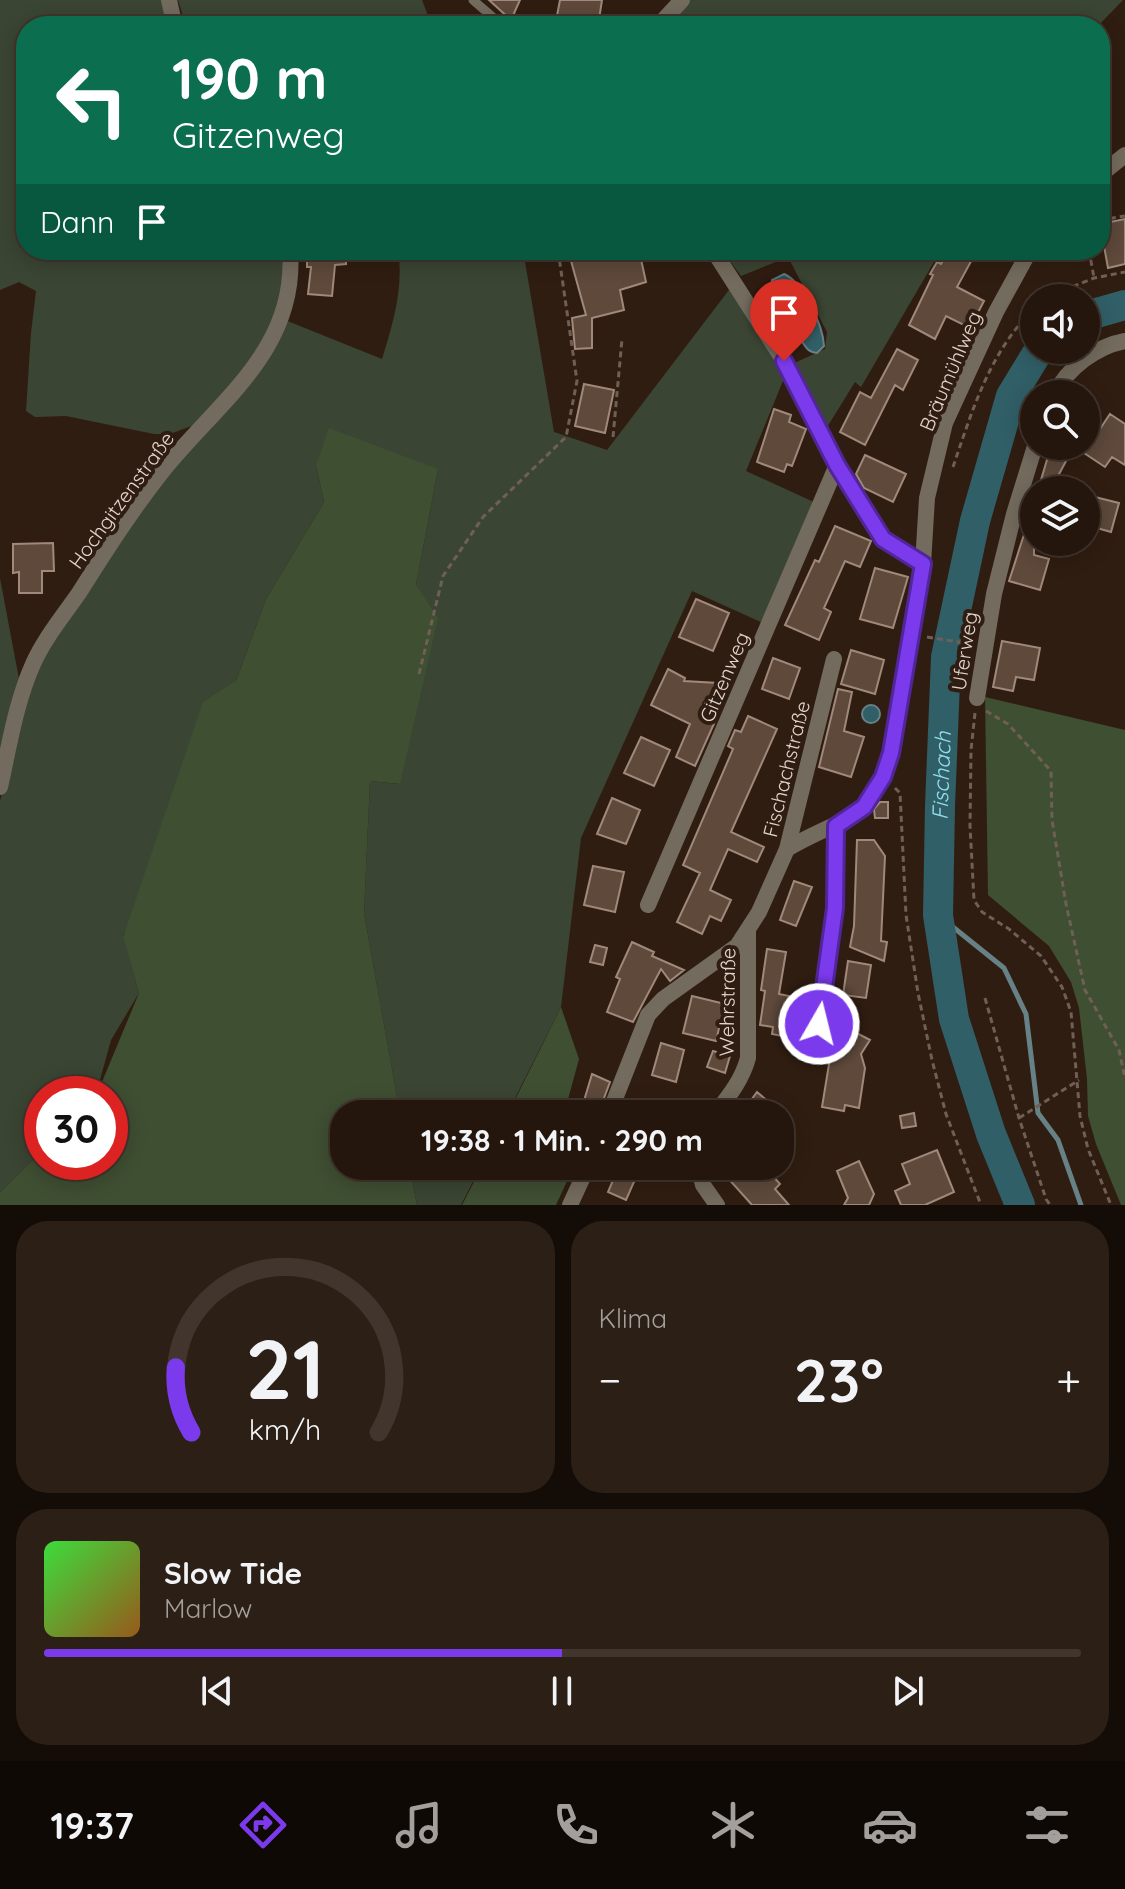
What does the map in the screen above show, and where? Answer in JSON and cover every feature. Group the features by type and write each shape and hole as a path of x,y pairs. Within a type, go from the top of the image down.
{"street":[{"path":"667,16 682,0"},
{"name":"Hochgitzenstraße","path":"0,787 33,664 143,497 189,439 231,398 267,350 280,322 289,284 290,260"},
{"path":"719,260 784,361 837,465 883,539 923,564"},
{"name":"Bräumühlweg","path":"787,849 813,833 836,826 864,807 883,777 891,753 923,564 927,498 945,423 996,312 1025,260"},
{"path":"1065,380 1072,369 1093,354 1125,341"},
{"name":"Uferweg","path":"976,701 994,594 1031,460"},
{"name":"Gitzenweg","path":"648,905 837,465"},
{"name":"Fischachstraße","path":"615,1100 648,1015 663,999 737,946 759,912 787,849 834,659"},
{"path":"819,1024 835,908 836,826"},
{"name":"Wehrstraße","path":"725,1100 739,1081 748,1058 748,929"},
{"path":"570,1205 582,1180"},
{"path":"702,1180 717,1205"}],"lane":[{"path":"473,0 491,16"}],"path":[{"path":"419,674 443,576 483,517 566,437 577,381 559,260"},
{"path":"1091,260 1094,278"},
{"path":"1079,284 1125,272"},
{"path":"949,478 994,359 1020,323"},
{"path":"613,437 622,339"},
{"path":"916,635 980,646"},
{"path":"976,701 1008,724 1051,771 1052,820 1085,990 1119,1050 1125,1078"},
{"name":"Uferweg","path":"976,701 971,750 970,826 974,900 982,912 1041,956 1062,987 1071,1012 1080,1116 1088,1149 1111,1205"},
{"path":"883,777 900,793 906,915 932,1060 946,1114 981,1205"},
{"path":"985,998 1019,1118 1050,1205"},
{"path":"1019,1118 1079,1080"}],"green space":[{"path":"0,0 168,0 174,16 16,16 16,260 286,260 282,302 258,355 194,425 170,434 154,434 66,416 35,417 26,411 36,291 19,282 0,290"},
{"path":"178,0 422,0 428,16 183,16"},
{"path":"688,0 1123,0 1108,16 673,16"},
{"path":"399,260 525,260 554,432 607,450 732,286 785,376 746,471 816,503 763,623 692,591 581,838 561,1007 514,1100 397,1100 364,913 370,781 399,784 416,585 438,469 316,465 324,502 266,599 236,681 123,936 139,993 111,1040 101,1076 24,1076 24,1169 0,1192 0,801 33,674 128,522 285,320 382,359 400,278"},
{"path":"729,260 781,260 741,276"},
{"path":"790,260 935,260 861,387 855,382 826,429 790,365 825,349 827,332"},
{"path":"329,428 438,469 416,585 438,618 400,784 370,781 364,913 397,1100 330,1100 330,1180 412,1180 417,1205 0,1205 0,1192 24,1169 24,1180 128,1180 128,1076 104,1076 139,993 123,937 203,702 236,681 266,599 324,502 316,465"},
{"path":"0,578 19,679 0,772"},
{"path":"985,697 1125,730 1125,1205 1121,1205 1088,1116 1079,1008 1071,982 1049,946 988,895"},
{"path":"561,1007 579,1059 568,1100 515,1100"},
{"path":"412,1180 474,1180 461,1205 417,1205"},
{"path":"475,1180 568,1180 556,1205 462,1205"}],"water":[{"path":"784,274 805,295 816,316 824,346 817,353 806,348 777,304 772,280"},
{"path":"871,705 880,714 871,723 862,714"}],"building":[{"path":"489,0 520,0 513,16 507,16"},
{"path":"560,0 602,0 600,16 557,16"},
{"path":"1125,219 1125,264 1108,268 1107,260 1110,260 1110,222"},
{"path":"307,260 346,260 346,264 335,265 332,296 308,294 311,267 307,267"},
{"path":"571,260 641,260 646,282 620,290 624,310 592,318 592,348 575,349 572,318 586,315"},
{"path":"943,260 972,260 957,287 984,301 970,328 946,316 935,339 909,325 933,275 930,274 937,262 941,264"},
{"path":"897,349 918,360 903,390 895,385 865,445 840,432 860,392 871,398"},
{"path":"584,384 614,390 605,433 575,426"},
{"path":"774,409 791,415 789,422 806,429 792,466 787,464 784,472 757,462"},
{"path":"1110,414 1125,424 1125,465 1112,457 1105,467 1094,460 1100,460 1100,429"},
{"path":"865,455 906,474 893,502 864,488 856,474"},
{"path":"1047,460 1067,460 1058,476 1042,476"},
{"path":"1100,498 1119,503 1111,532 1100,529"},
{"path":"835,526 871,541 860,567 845,561 824,608 831,612 819,640 785,625 815,560 819,562"},
{"path":"53,543 54,571 42,571 42,593 19,593 19,572 13,573 13,544"},
{"path":"1020,547 1020,556 1049,559 1040,590 1009,581"},
{"path":"875,568 908,577 893,628 860,619"},
{"path":"696,599 729,613 713,651 679,637"},
{"path":"1002,641 1040,648 1034,680 1016,677 1013,691 993,687"},
{"path":"851,650 884,660 875,694 841,684"},
{"path":"773,658 800,668 789,699 762,689"},
{"path":"668,669 685,678 684,681 718,683 721,708 695,766 676,757 690,724 651,705"},
{"path":"838,689 852,692 844,731 864,737 851,777 819,767"},
{"path":"748,716 777,729 731,832 764,847 757,862 728,849 710,890 731,900 721,921 710,916 702,934 677,922 700,873 683,865 733,749 728,746 735,730 741,732"},
{"path":"641,737 670,750 654,786 624,773"},
{"path":"612,798 640,810 626,844 597,834"},
{"path":"880,802 888,802 888,818 875,818 874,809"},
{"path":"857,840 874,840 885,856 881,941 887,942 884,961 850,947 854,926"},
{"path":"593,866 624,872 615,912 584,905"},
{"path":"794,881 812,887 796,926 780,920"},
{"path":"632,942 654,952 652,956 684,970 670,981 661,969 633,1022 607,1012 620,979 616,977"},
{"path":"595,945 607,948 603,965 590,962"},
{"path":"767,949 786,952 779,994 794,997 788,1037 772,1034 773,1027 760,1025"},
{"path":"848,961 871,965 866,998 843,995"},
{"path":"692,996 725,1004 716,1041 683,1033"},
{"path":"847,1028 870,1040 861,1054 865,1068 859,1108 845,1105 844,1111 822,1107 829,1064"},
{"path":"661,1043 684,1050 676,1082 652,1075"},
{"path":"713,1051 730,1056 725,1073 707,1067"},
{"path":"592,1074 610,1082 603,1100 584,1100"},
{"path":"757,1092 766,1100 751,1100"},
{"path":"914,1113 916,1126 902,1128 900,1116"},
{"path":"937,1150 954,1192 925,1205 901,1205 895,1191 910,1184 902,1164"},
{"path":"859,1161 874,1194 869,1205 844,1205 848,1198 837,1171"},
{"path":"613,1180 635,1180 626,1200 608,1192"},
{"path":"730,1180 776,1180 780,1184 775,1189 789,1205 752,1205"}],"waterway":[{"name":"Fischach","path":"1100,312 1125,305"},
{"name":"Fischach","path":"1020,1205 991,1134 954,1019 938,915 946,657 975,521 1011,396 1030,364"},
{"path":"938,915 1004,968 1026,1014 1038,1113 1058,1140 1081,1205"}],"route":[{"path":"784,361 837,465 883,539 923,564 891,753 883,777 864,807 836,826 835,908 819,1024"}]}
